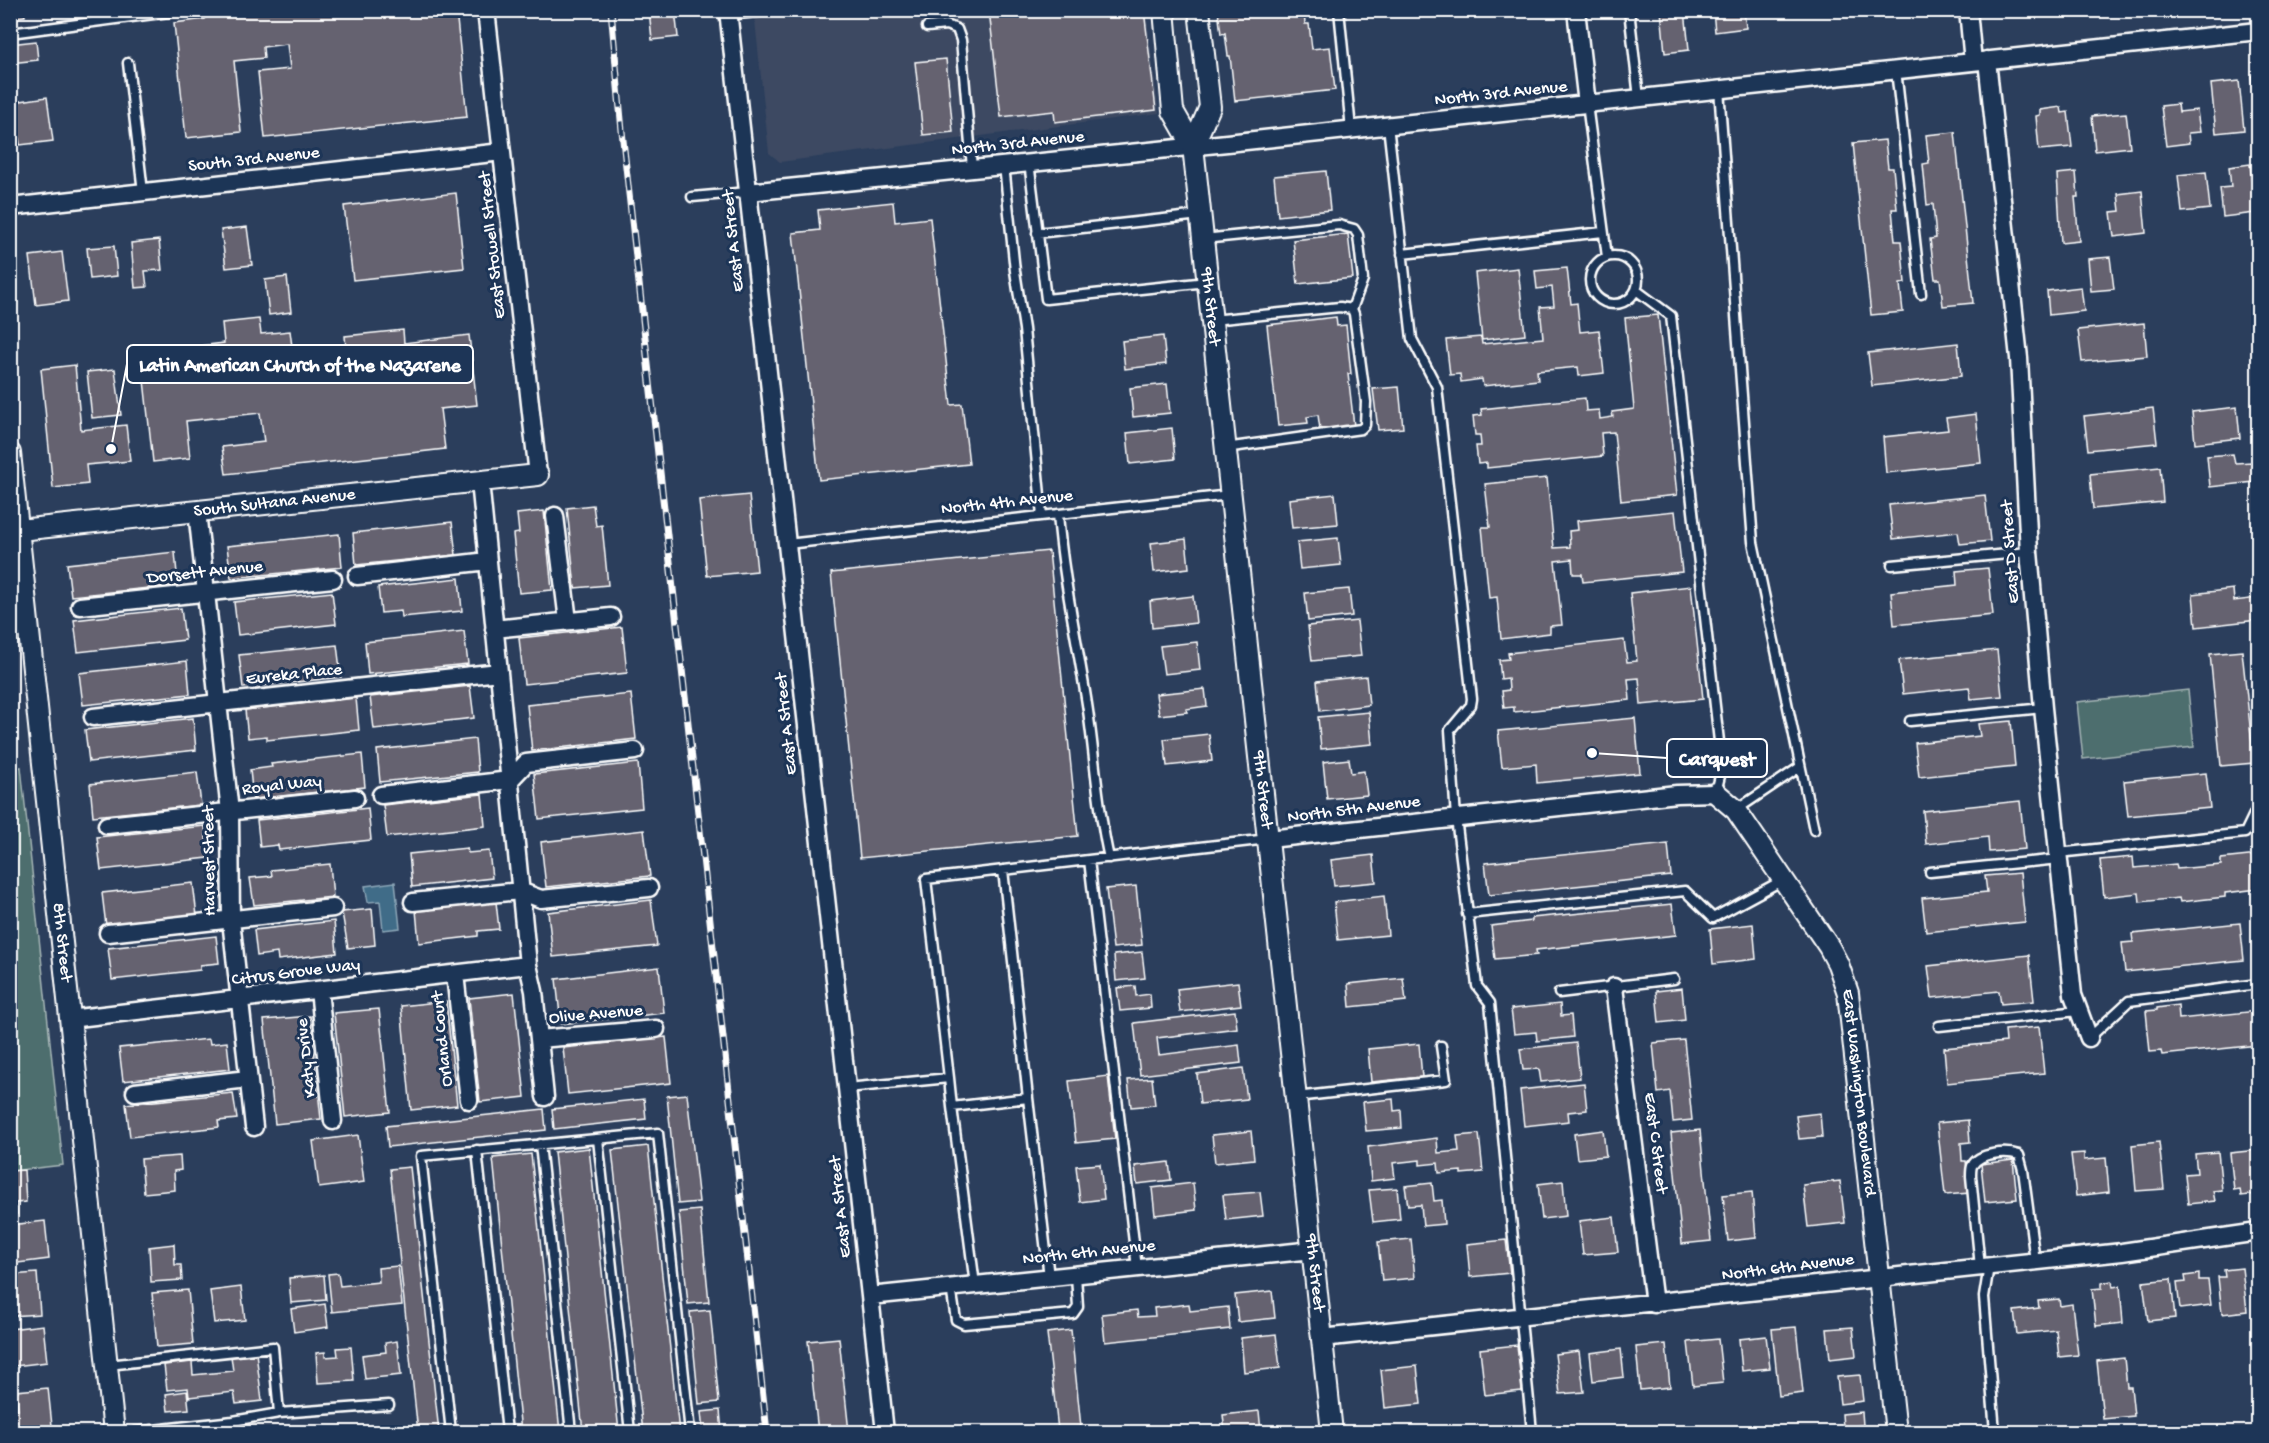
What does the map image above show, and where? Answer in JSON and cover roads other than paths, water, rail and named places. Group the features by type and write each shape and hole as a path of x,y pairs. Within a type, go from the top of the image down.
{"street":[{"name":"East Stowell Street","path":"486,10 538,475"},
{"name":"9th Street","path":"1164,10 1173,111 1193,146 1332,1432"},
{"name":"9th Street","path":"1193,146 1210,107 1199,10"},
{"path":"1576,10 1587,104"},
{"name":"East D Street","path":"1968,10 1980,61 2019,358 2029,552 2073,995 2089,1038"},
{"name":"East A Street","path":"728,13 885,1432"},
{"name":"North 3rd Avenue","path":"748,192 2259,31"},
{"name":"South 3rd Avenue","path":"10,207 502,152"},
{"name":"8th Street","path":"10,453 15,531 114,1432"},
{"name":"South Sultana Avenue","path":"15,531 538,475"},
{"path":"480,481 520,891 528,965 534,991 545,1097"},
{"name":"Harvest Street","path":"197,511 230,812 231,920 254,1127"},
{"path":"555,516 568,621"},
{"path":"357,576 488,561"},
{"name":"Dorsett Avenue","path":"80,606 333,579"},
{"path":"494,629 611,617"},
{"name":"Eureka Place","path":"93,717 499,672"},
{"path":"381,795 510,780 526,763 635,751"},
{"name":"North 5th Avenue","path":"1269,839 1677,794 1716,793"},
{"name":"East Washington Boulevard","path":"1716,793 1736,810 1829,947 1838,964 1848,993 1896,1432"},
{"name":"Royal Way","path":"107,825 355,798"},
{"path":"413,902 520,891 542,900 649,888"},
{"path":"108,933 333,908"},
{"name":"Citrus Grove Way","path":"69,1019 528,965"},
{"name":"Orland Court","path":"455,974 469,1100"},
{"name":"East C Street","path":"1614,987 1654,1304"},
{"name":"Katy Drive","path":"319,990 333,1122"},
{"name":"Olive Avenue","path":"539,1039 656,1029"},
{"path":"135,1092 248,1079"},
{"name":"North 6th Avenue","path":"1322,1338 2122,1252 2259,1232"},
{"name":"North 6th Avenue","path":"870,1296 1313,1250"}],"lane":[{"path":"10,33 184,10"},
{"path":"728,13 776,10"},
{"path":"1339,10 1351,129"},
{"path":"1629,10 1639,98"},
{"path":"927,27 946,25 957,29 961,40 972,168"},
{"path":"128,63 143,192"},
{"path":"1896,70 1921,294"},
{"path":"1719,90 1753,542 1814,830"},
{"path":"1587,104 1607,257"},
{"path":"1388,125 1412,339 1437,387 1472,699 1471,705 1450,730 1456,818 1477,986 1490,1003 1532,1432"},
{"path":"1029,162 1046,299 1207,282"},
{"path":"1004,165 1024,329 1042,516"},
{"path":"692,197 748,192"},
{"path":"1037,233 1200,215"},
{"path":"1202,239 1339,225 1354,229 1358,235 1363,279 1352,309 1366,402 1365,425 1361,429 1225,448"},
{"path":"1402,254 1603,232"},
{"path":"1607,257 1622,257 1634,267 1637,275 1636,290 1625,302 1609,304 1596,296 1590,281 1591,274 1599,261 1607,257"},
{"path":"1636,290 1671,316 1722,768 1716,793"},
{"path":"1211,320 1340,307 1352,309"},
{"name":"North 4th Avenue","path":"787,544 1230,495"},
{"path":"1058,514 1061,552 1087,706 1103,833 1109,858"},
{"path":"1892,566 2029,552"},
{"path":"1910,721 2043,708"},
{"path":"1736,810 1800,767"},
{"path":"1930,872 2245,833 2259,806"},
{"name":"North 5th Avenue","path":"949,1078 926,879 1269,839"},
{"path":"1089,860 1137,1268"},
{"path":"1003,870 1049,1277"},
{"path":"1467,914 1685,891 1713,918 1783,880"},
{"path":"1559,993 1674,980"},
{"path":"2089,1038 2129,1001 2259,984"},
{"path":"1939,1026 2078,1011"},
{"path":"1296,1097 1446,1080 1441,1046"},
{"path":"847,1088 949,1078 975,1285"},
{"path":"952,1107 1028,1098"},
{"path":"451,1432 421,1156 658,1133 690,1432"},
{"path":"598,1138 630,1432"},
{"path":"540,1144 571,1432"},
{"path":"477,1150 507,1432"},
{"path":"1995,1432 1984,1297 1984,1266 1971,1176 1972,1165 1980,1158 1996,1154 2019,1155 2035,1261"},
{"path":"951,1287 956,1320 964,1324 1072,1314 1078,1307 1076,1275"},
{"path":"107,1365 273,1347 279,1413"},
{"path":"135,1432 233,1421 279,1413 389,1405"}],"railway":[{"path":"611,10 622,131 767,1432"}],"place":[{"name":"Latin American Church of the Nazarene","path":"111,449"},
{"name":"Carquest","path":"1592,753"}]}
